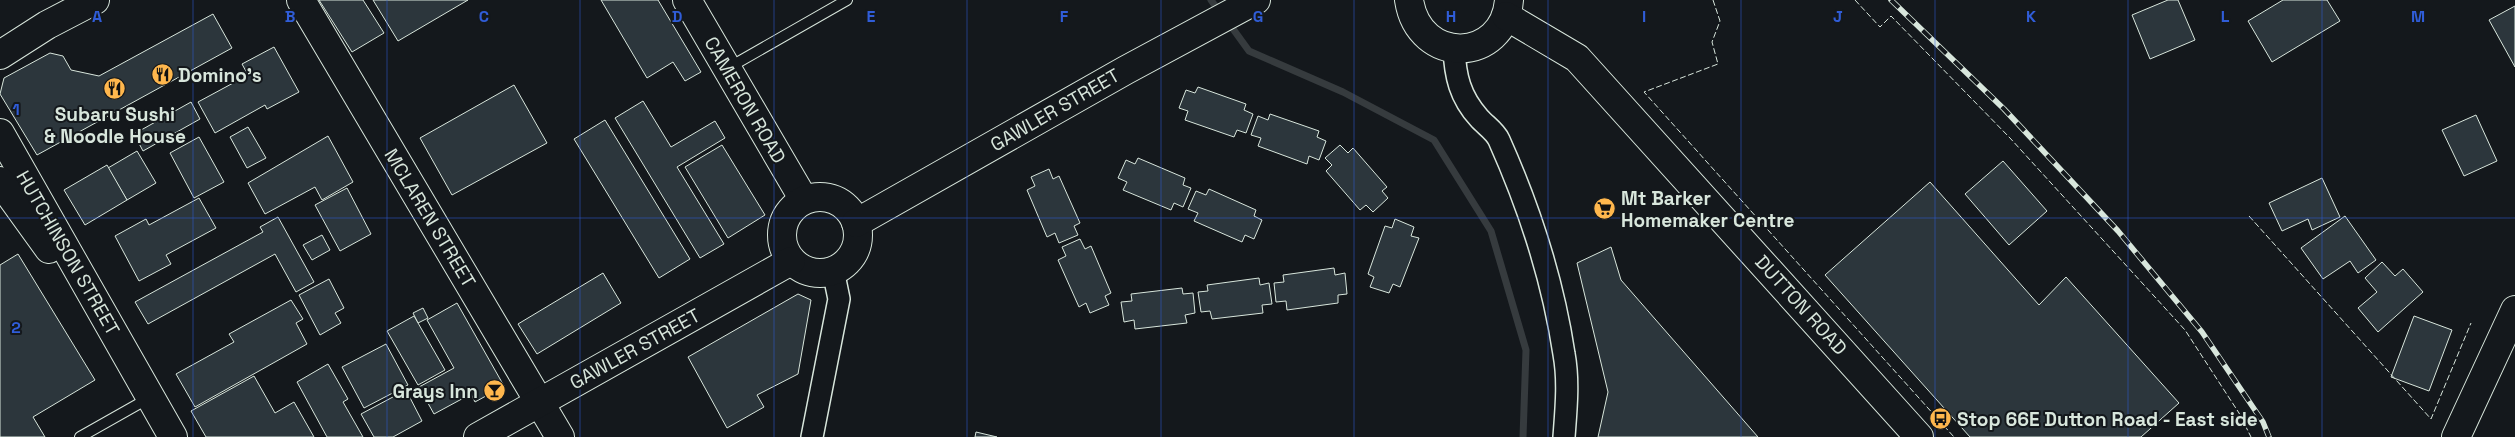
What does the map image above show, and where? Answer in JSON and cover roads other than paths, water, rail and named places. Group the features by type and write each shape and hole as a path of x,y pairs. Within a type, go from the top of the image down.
{"street":[{"path":"0,55 47,25 95,0"},
{"name":"MCLAREN STREET","path":"301,0 560,437"},
{"name":"CAMERON ROAD","path":"687,0 804,200"},
{"path":"1409,0 1411,14 1418,27 1428,38 1440,45 1454,48 1473,47 1490,38 1507,8"},
{"name":"GAWLER STREET","path":"856,224 1126,70 1251,2"},
{"name":"DUTTON ROAD","path":"1507,8 1577,58 1919,437"},
{"path":"1454,48 1455,71 1461,93 1478,117 1497,136 1520,186 1547,278 1565,355 1567,400 1564,437"},
{"name":"HUTCHINSON STREET","path":"0,133 173,437"},
{"name":"HUTCHINSON STREET","path":"0,181 122,347"},
{"path":"817,197 830,198 846,208 856,224 858,236 855,249 850,258 834,270 815,273 802,269 791,261 782,244 782,231 789,213 804,200 817,197"},
{"name":"GAWLER STREET","path":"478,437 791,261"},
{"path":"812,437 839,299 834,270"},
{"path":"2456,437 2515,310"}],"lane":[{"path":"727,68 847,0"},
{"path":"80,437 150,397"}],"waterway":[{"path":"1211,0 1221,14"},
{"path":"1228,22 1249,51 1343,92 1434,140 1491,231 1526,350 1523,437"}],"railway":[{"path":"1891,0 2004,109 2118,231 2202,332 2263,422 2269,437"}],"place":[{"name":"Domino's","path":"162,75"},
{"name":"Subaru Sushi & Noodle House","path":"115,88"},
{"name":"Mt Barker Homemaker Centre","path":"1605,209"},
{"name":"Grays Inn","path":"494,391"},
{"name":"Stop 66E Dutton Road - East side","path":"1941,419"}]}
